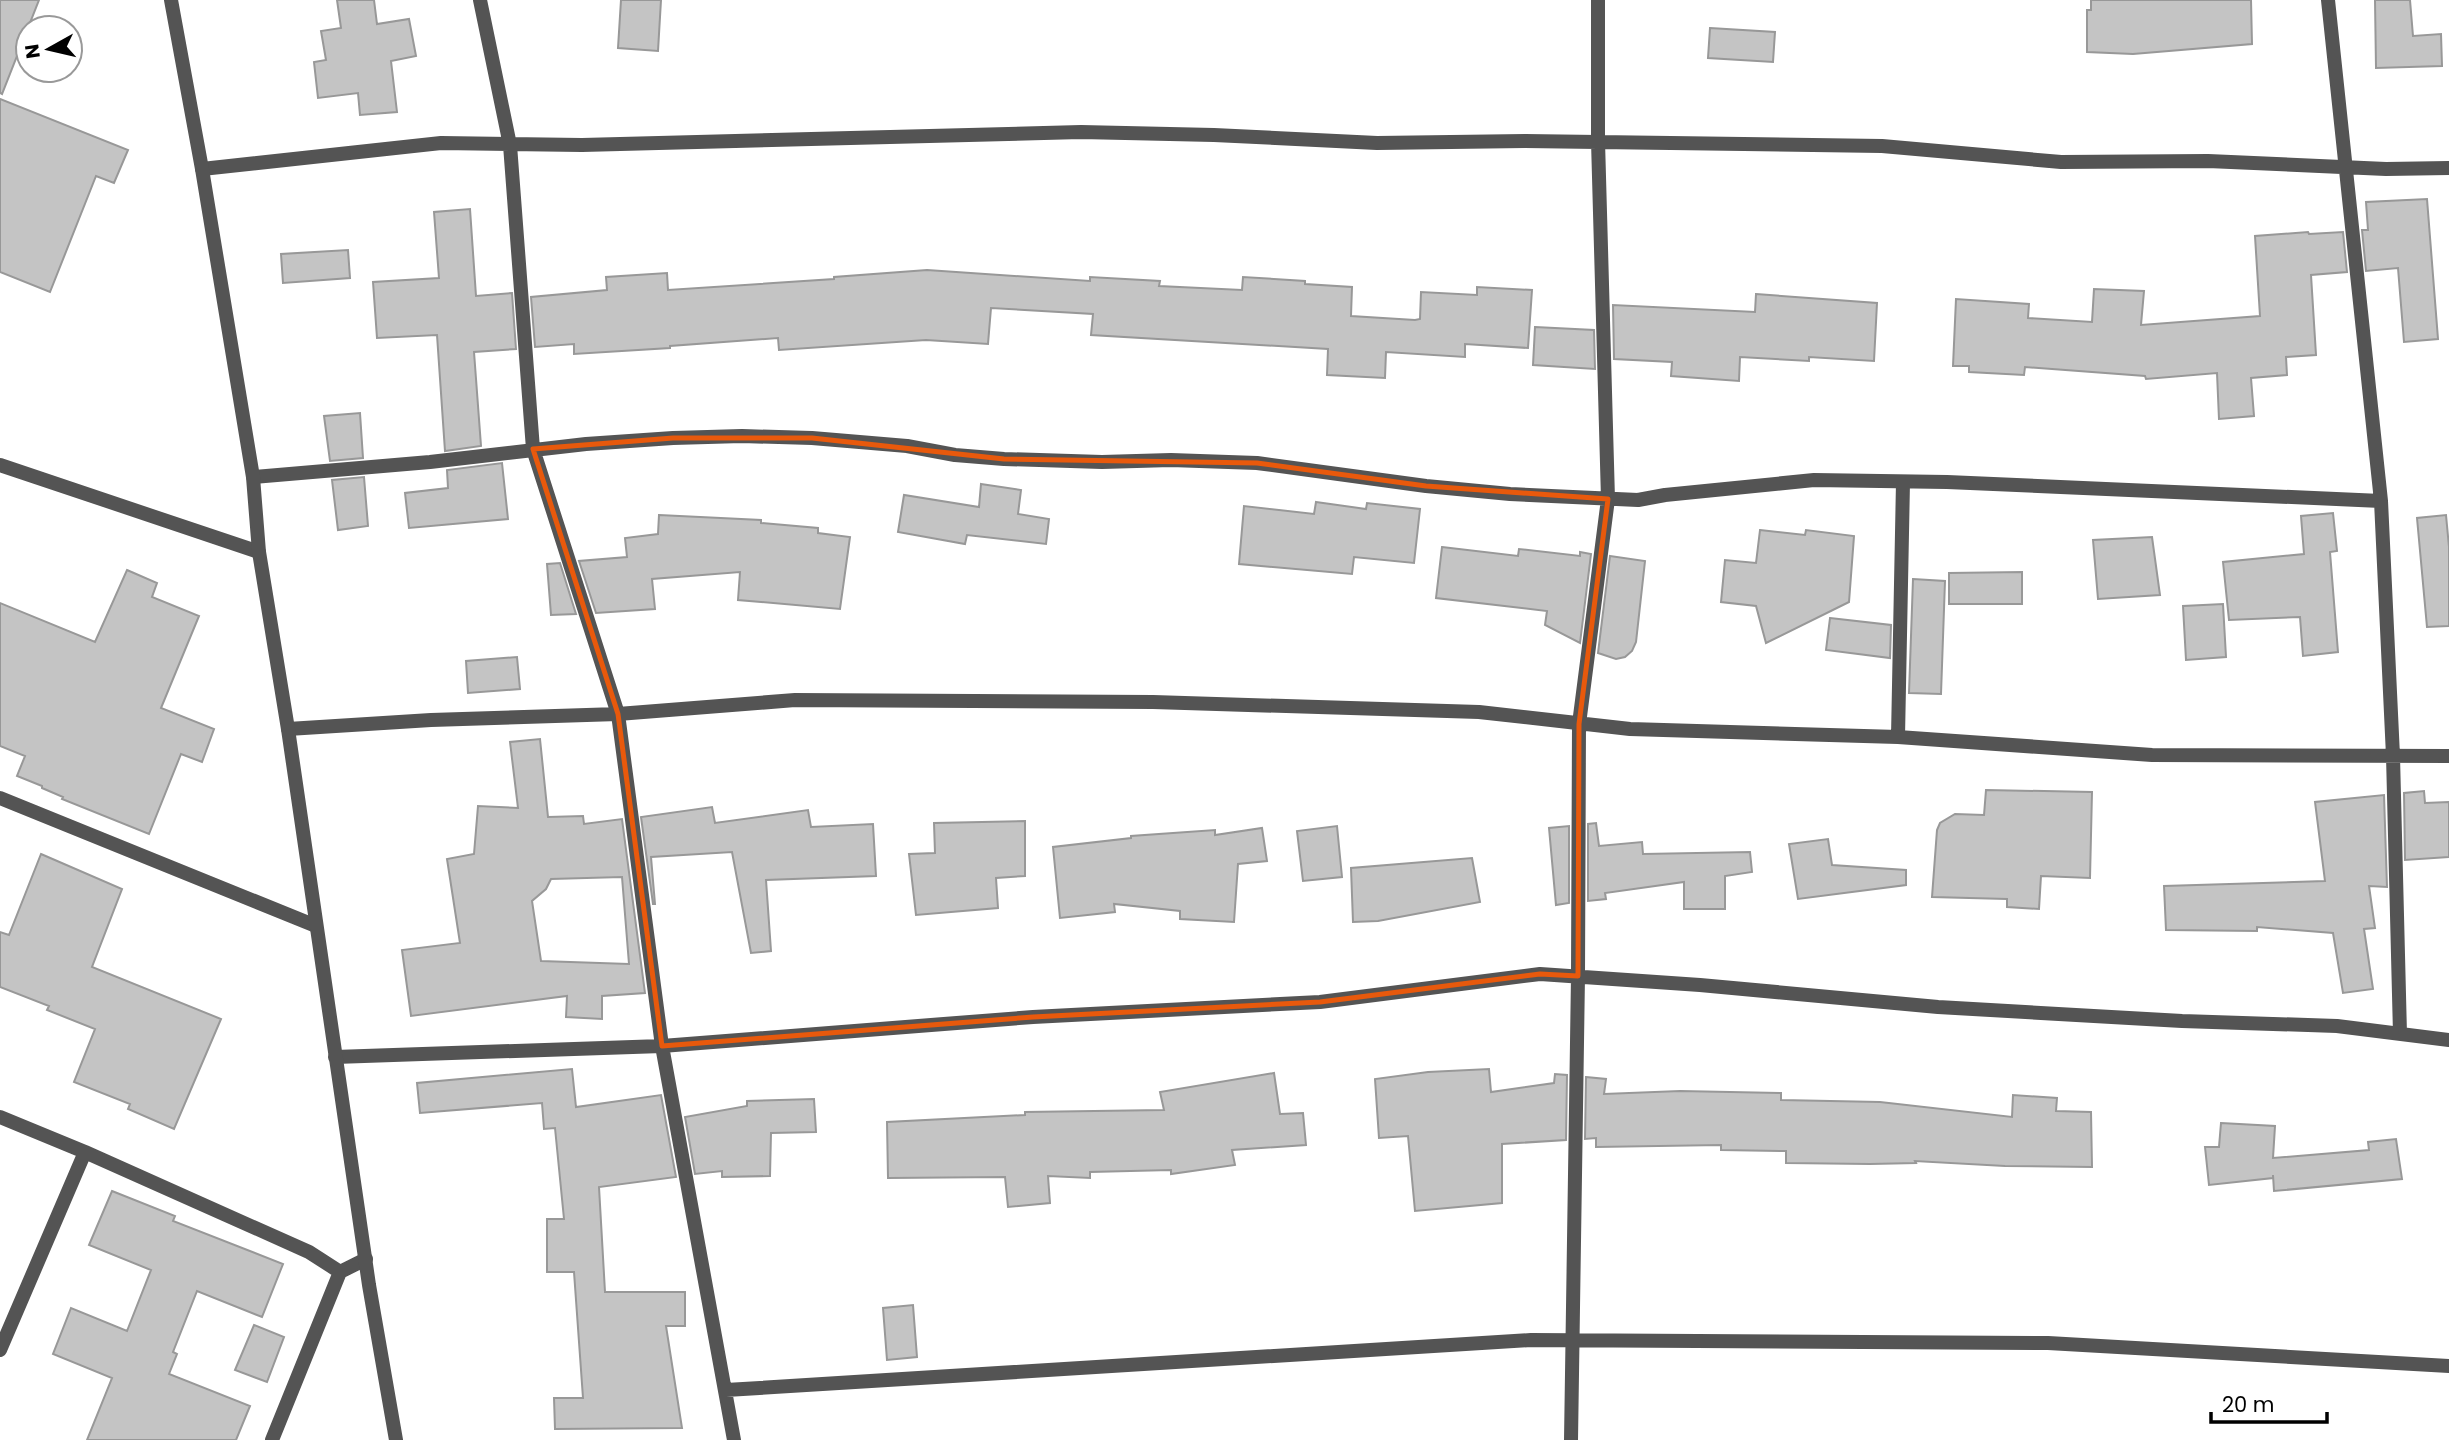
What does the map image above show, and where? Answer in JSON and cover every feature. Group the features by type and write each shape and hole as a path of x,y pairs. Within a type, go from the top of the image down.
{"street":[{"path":"171,0 253,477 259,552 396,1440"},
{"path":"480,0 510,145 533,449 618,714 662,1046 734,1440"},
{"path":"1571,1440 1579,723 1608,499 1598,141 1598,0"},
{"path":"2328,0 2381,501 2393,756 2400,1034"},
{"path":"202,169 441,143 582,145 1081,132 1377,143 1598,141 1882,146 2061,162 2208,161 2386,169 2449,168"},
{"path":"253,477 673,438 812,438 907,446 955,455 1004,459 1257,463 1426,486 1608,499 1638,500 1814,480 2381,501"},
{"path":"0,465 259,552"},
{"path":"1898,737 1903,482"},
{"path":"288,729 431,720 618,714 795,700 1139,702 1479,712 1630,729 1898,737 2152,755 2449,757"},
{"path":"0,798 316,926"},
{"path":"335,1057 662,1046 1033,1017 1320,1002 1540,974 1938,1007 2182,1021 2337,1026 2449,1040"},
{"path":"0,1117 309,1252 340,1272"},
{"path":"0,1350 85,1152"},
{"path":"272,1440 340,1272 366,1259"},
{"path":"726,1390 1531,1340 2048,1343 2449,1366"}],"highlighted area":[{"path":"673,438 812,438 1004,459 1257,463 1426,486 1608,499 1579,724 1578,976 1540,974 1320,1002 1033,1017 662,1046 618,714 533,449"}],"building":[{"path":"0,0 39,0 33,14 14,14 14,64 2,94"},
{"path":"337,0 374,0 377,24 409,19 416,56 391,61 397,112 360,115 358,93 318,98 314,62 326,60 321,31 341,28"},
{"path":"621,0 661,0 658,51 618,48"},
{"path":"2091,0 2251,0 2252,44 2133,54 2087,52 2087,10 2091,10"},
{"path":"2375,0 2410,0 2413,36 2441,34 2442,66 2376,68"},
{"path":"1710,28 1775,32 1773,62 1708,58"},
{"path":"0,99 128,150 114,183 96,176 50,292 0,272"},
{"path":"2427,199 2438,339 2404,342 2398,268 2366,271 2362,230 2368,230 2366,202"},
{"path":"470,209 476,296 512,293 516,349 474,352 481,446 445,451 437,335 377,338 373,282 439,278 434,212"},
{"path":"2343,232 2347,272 2311,275 2316,355 2286,357 2287,375 2251,378 2254,416 2219,419 2217,373 2146,379 2145,376 2025,367 2024,375 1969,372 1969,366 1953,366 1956,299 2029,304 2028,318 2092,322 2094,289 2144,291 2141,325 2260,316 2255,236"},
{"path":"348,250 350,278 283,283 281,254"},
{"path":"927,270 1090,281 1090,277 1160,281 1159,286 1242,290 1243,277 1305,281 1305,284 1352,287 1351,316 1415,320 1420,319 1421,292 1477,295 1477,287 1532,290 1528,348 1465,344 1465,357 1386,352 1385,378 1327,375 1328,349 1091,335 1093,314 991,308 988,344 926,340 779,350 778,338 574,354 574,344 535,347 531,297 607,290 606,277 667,273 668,290"},
{"path":"1756,294 1877,303 1874,361 1740,357 1739,381 1671,376 1672,362 1614,359 1613,305 1755,312"},
{"path":"1535,327 1594,330 1595,369 1533,365"},
{"path":"360,413 363,458 330,461 324,416"},
{"path":"502,463 508,519 409,528 405,493 448,488 447,470"},
{"path":"364,477 368,526 338,530 332,480"},
{"path":"981,484 1021,490 1018,514 1049,519 1046,544 967,535 965,544 898,532 904,495 979,507"},
{"path":"1316,502 1366,509 1367,503 1420,509 1414,563 1354,557 1352,574 1239,564 1244,506 1314,514"},
{"path":"2333,513 2337,551 2330,552 2338,652 2303,656 2300,617 2229,620 2223,562 2304,554 2301,516"},
{"path":"659,515 761,520 761,523 818,528 818,533 850,537 840,609 738,600 740,572 652,579 655,609 596,613 579,561 627,557 625,538 658,534"},
{"path":"2446,515 2449,547 2449,626 2427,627 2417,518"},
{"path":"1760,530 1805,535 1806,530 1854,536 1849,602 1766,643 1756,606 1721,602 1725,560 1756,563"},
{"path":"2152,537 2160,595 2098,599 2093,540"},
{"path":"1442,547 1518,556 1519,549 1580,556 1580,552 1591,554 1580,643 1545,625 1547,611 1436,598"},
{"path":"1610,556 1645,561 1636,642 1625,657 1616,659 1598,653"},
{"path":"560,563 576,614 551,615 547,564"},
{"path":"127,570 157,583 152,597 199,616 161,708 214,729 202,762 181,754 149,834 62,799 63,797 42,786 17,776 25,756 0,746 0,603 95,642"},
{"path":"2022,572 2022,604 1949,604 1949,573"},
{"path":"1913,579 1945,581 1941,694 1909,693"},
{"path":"2223,604 2226,657 2186,660 2183,606"},
{"path":"1830,618 1891,625 1890,658 1826,650"},
{"path":"517,657 520,689 468,693 466,661"},
{"path":"540,739 548,817 583,816 584,824 622,819 645,993 602,996 602,1019 566,1017 567,996 411,1016 402,950 460,943 447,859 474,854 478,806 518,808 510,742","holes":["622,877 629,964 541,961 532,901 546,889 551,879"]},
{"path":"1986,790 2092,792 2090,878 2041,876 2039,909 2007,907 2007,899 1932,897 1937,830 1940,823 1955,814 1984,815"},
{"path":"2424,791 2425,803 2449,802 2449,857 2405,860 2404,793"},
{"path":"2384,795 2387,887 2369,886 2375,928 2364,929 2373,989 2343,993 2333,933 2257,927 2257,931 2166,930 2164,886 2325,881 2315,802"},
{"path":"712,807 715,823 808,810 811,827 873,824 876,876 766,880 771,951 751,953 732,852 651,857 653,904 641,817"},
{"path":"1025,821 1025,876 996,878 998,908 916,915 909,854 935,853 934,823"},
{"path":"1596,823 1599,846 1642,842 1643,854 1750,852 1752,872 1725,876 1725,909 1684,909 1684,882 1605,893 1606,899 1588,901 1588,824"},
{"path":"1337,826 1342,877 1303,881 1297,831"},
{"path":"1569,826 1569,903 1556,905 1549,828"},
{"path":"1262,828 1267,861 1238,864 1234,922 1180,919 1180,911 1114,904 1115,912 1060,918 1053,847 1131,836 1215,830 1215,835"},
{"path":"1828,839 1832,865 1906,870 1906,885 1798,899 1789,844"},
{"path":"41,854 122,889 92,967 221,1019 174,1129 128,1109 130,1104 74,1082 95,1029 47,1010 49,1006 0,987 0,932 9,935"},
{"path":"1472,858 1480,902 1378,921 1353,922 1351,868"},
{"path":"572,1069 576,1107 661,1095 676,1177 599,1187 605,1292 685,1292 685,1326 666,1326 682,1428 555,1429 554,1398 583,1398 574,1272 547,1272 547,1219 564,1219 555,1128 544,1129 542,1103 420,1113 417,1083"},
{"path":"1489,1069 1491,1092 1554,1083 1555,1074 1567,1075 1566,1140 1502,1144 1502,1203 1415,1211 1408,1136 1379,1138 1375,1079 1428,1072"},
{"path":"1274,1073 1280,1114 1303,1113 1306,1145 1232,1150 1235,1165 1171,1174 1171,1170 1090,1172 1090,1178 1048,1176 1050,1203 1008,1207 1005,1177 888,1178 887,1122 1025,1115 1025,1112 1164,1110 1160,1092"},
{"path":"1586,1077 1606,1079 1604,1094 1680,1091 1781,1093 1781,1100 1880,1102 2012,1117 2013,1095 2057,1098 2056,1111 2091,1112 2092,1167 1915,1161 1916,1163 1870,1164 1786,1163 1786,1151 1721,1150 1721,1145 1596,1147 1596,1138 1585,1139"},
{"path":"814,1099 816,1132 771,1133 770,1176 722,1177 722,1171 695,1174 685,1117 747,1106 747,1101"},
{"path":"2221,1123 2275,1126 2273,1158 2369,1150 2368,1142 2396,1139 2402,1179 2274,1191 2273,1175 2273,1178 2209,1185 2205,1147 2219,1147"},
{"path":"112,1191 175,1216 173,1221 283,1264 262,1317 197,1291 173,1352 177,1354 169,1374 250,1406 236,1440 87,1440 112,1378 53,1354 71,1308 127,1331 151,1270 89,1245"},
{"path":"913,1305 917,1357 887,1360 883,1308"},
{"path":"254,1325 284,1337 267,1382 235,1370"}]}
